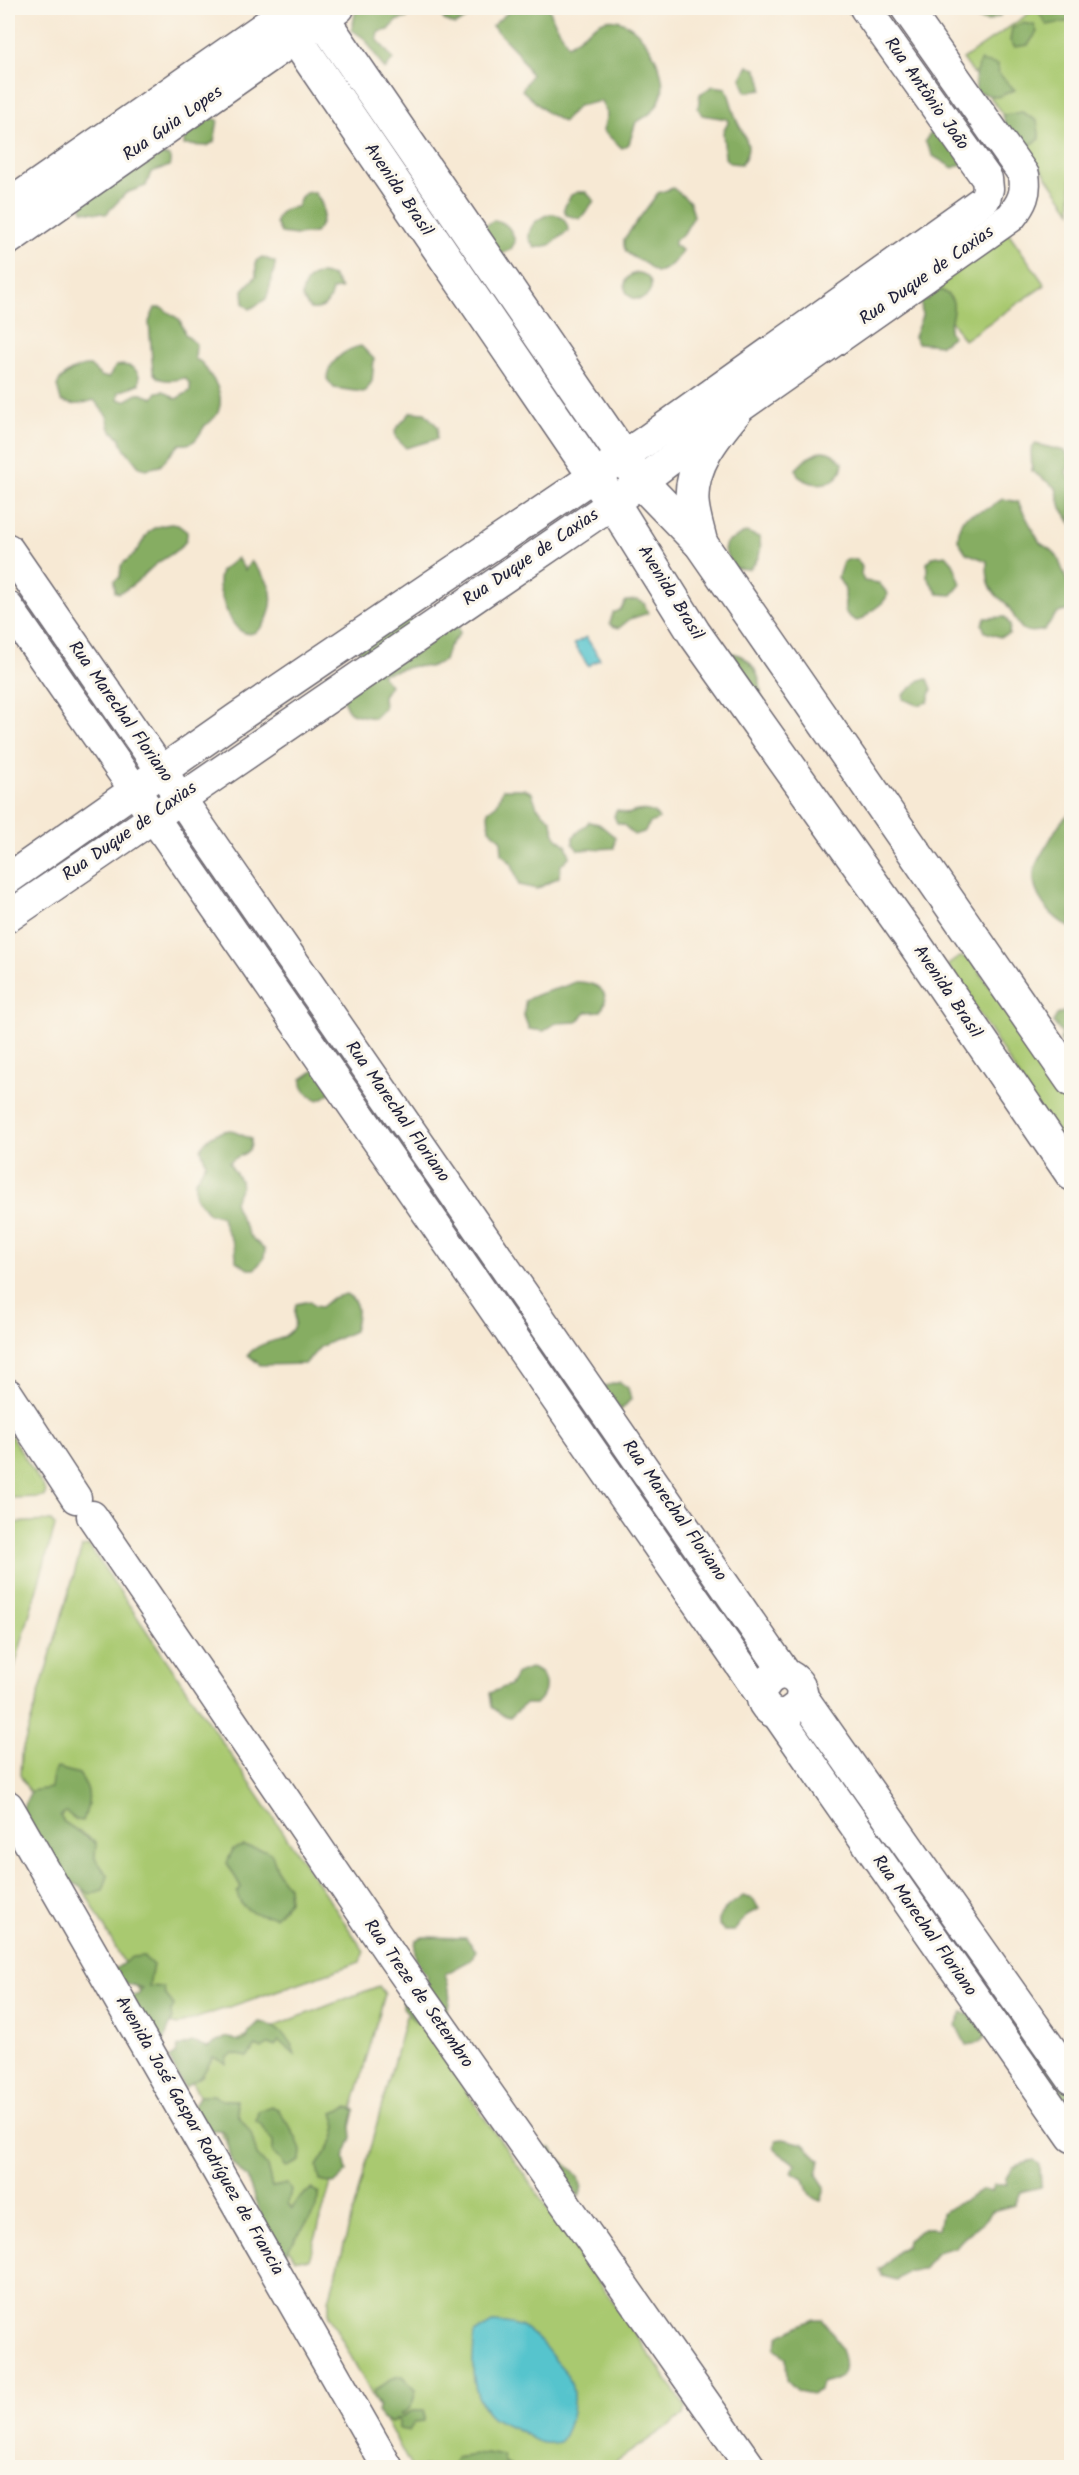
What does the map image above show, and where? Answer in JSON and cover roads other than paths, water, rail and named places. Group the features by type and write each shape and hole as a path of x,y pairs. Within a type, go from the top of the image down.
{"main road":[{"name":"Rua Antônio João","path":"865,8 987,179"},
{"name":"Rua Antônio João","path":"906,8 1024,175"},
{"name":"Rua Guia Lopes","path":"8,240 61,185 285,17 326,12"},
{"name":"Avenida Brasil","path":"326,12 632,468 701,544 1071,1080"},
{"name":"Avenida Brasil","path":"285,17 613,503 694,633 910,937 1071,1174"},
{"name":"Rua Duque de Caxias","path":"8,879 133,790 594,476 632,468 736,410 1011,217 1022,204 1026,187 1024,175"},
{"name":"Rua Duque de Caxias","path":"8,917 613,503 632,468 985,199 988,189 987,179"},
{"name":"Rua Guia Lopes","path":"8,205 61,185"},
{"path":"701,544 692,501 700,460 711,438 736,410"},
{"name":"Rua Marechal Floriano","path":"8,549 794,1685 863,1779 1071,2079"},
{"path":"455,570 474,597"},
{"name":"Rua Marechal Floriano","path":"8,607 151,817 1071,2137"},
{"path":"60,842 79,867"},
{"path":"213,906 241,886"},
{"path":"354,1109 382,1090"},
{"name":"Rua Treze de Setembro","path":"8,1394 393,1958 751,2468"},
{"path":"769,1704 794,1711 794,1685"},
{"path":"835,1798 863,1779"},
{"name":"Avenida José Gaspar Rodríguez de Francia","path":"8,1806 388,2468"}],"water":[{"path":"586,637 600,659 588,666 574,644"},
{"path":"494,2322 514,2324 528,2330 568,2375 572,2386 573,2403 570,2420 560,2442 538,2441 495,2419 489,2414 478,2396 473,2375 475,2333"}]}
